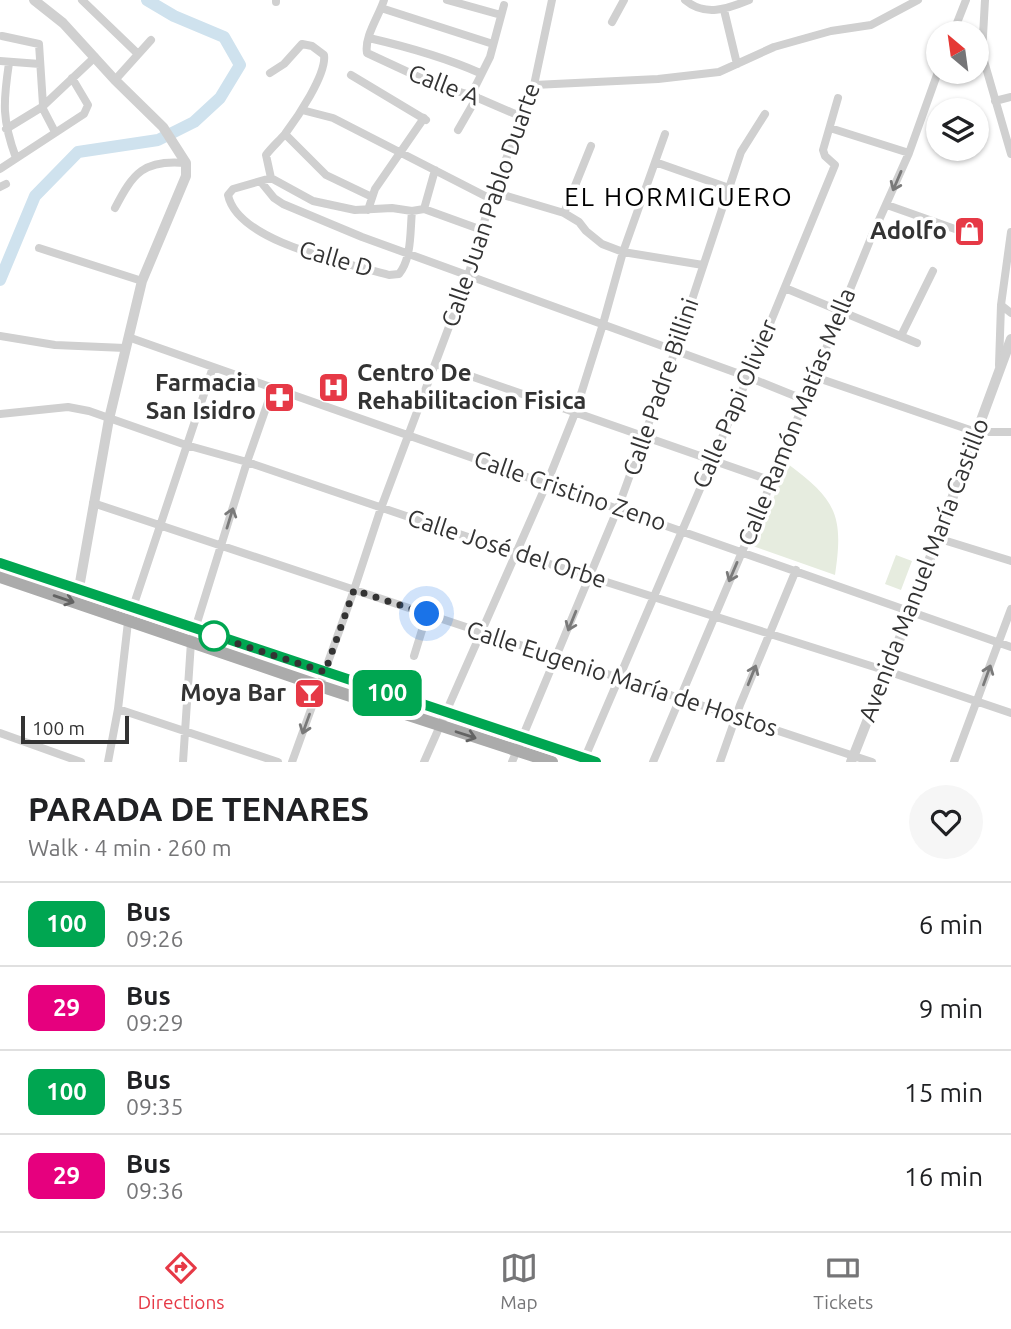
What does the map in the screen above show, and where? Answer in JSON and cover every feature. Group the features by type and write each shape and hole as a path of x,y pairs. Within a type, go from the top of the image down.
{"main road":[{"path":"0,563 133,608 193,636 320,686 440,726 514,756 552,762"},
{"path":"0,577 128,622 193,636 325,672 588,761"}],"street":[{"path":"34,0 63,23 163,127 186,163 186,176 142,281 109,419 79,588"},
{"path":"82,0 138,53"},
{"path":"447,0 501,15"},
{"name":"Calle Juan Pablo Duarte","path":"292,762 381,509 468,276 492,196 534,85 552,0"},
{"path":"612,22 624,0"},
{"path":"685,0 692,6 703,9 724,10 746,1"},
{"path":"534,85 658,79 719,72 774,47 831,31 872,25 918,0"},
{"path":"958,21 966,0"},
{"path":"985,0 982,54 1011,154"},
{"path":"480,73 412,47 369,38 383,4 493,44"},
{"path":"458,131 474,96 480,73 490,57 504,5"},
{"path":"724,10 737,64"},
{"path":"2,36 39,44 43,106 55,132"},
{"name":"Calle A","path":"369,38 367,53 438,86 474,96 522,117"},
{"path":"115,79 151,40"},
{"path":"270,73 284,64 302,44 312,46 324,55 321,73 302,110 266,155 271,178 313,201 355,210 424,209 482,230"},
{"path":"6,129 43,106 95,57"},
{"path":"16,158 6,129 5,62 40,64"},
{"path":"351,75 425,119 372,197 368,210"},
{"path":"0,169 84,114 88,105 72,78"},
{"name":"Calle Ramón Matías Mella","path":"653,762 909,153 934,84"},
{"path":"995,101 1011,97"},
{"path":"838,99 830,128 909,153"},
{"path":"302,110 333,118 400,154 492,196 564,213 579,222 602,244 623,252 703,265"},
{"name":"Calle Padre Billini","path":"514,756 524,738 618,508 675,351 741,152 765,114"},
{"name":"Calle Papi Olivier","path":"588,761 618,678 748,377 835,165 825,156 823,150 830,128"},
{"path":"285,134 300,152 326,175 372,197"},
{"path":"424,762 575,413 623,252 664,134"},
{"path":"564,213 591,146"},
{"path":"115,208 129,181 151,164 165,161 186,163"},
{"path":"655,162 729,188"},
{"path":"424,209 435,170"},
{"path":"271,178 261,182 274,198 283,204 408,254 805,400"},
{"name":"Calle D","path":"261,182 233,189 228,195 230,204 256,230 292,248 389,275 399,274 408,254 412,211"},
{"path":"887,205 955,229"},
{"path":"999,371 1001,304 1011,233"},
{"path":"39,248 142,281"},
{"path":"901,336 933,271"},
{"path":"785,288 916,343"},
{"path":"1001,304 1011,313"},
{"name":"Calle Cristino Zeno","path":"0,336 55,345 127,343 213,367 1011,647"},
{"name":"Avenida Manuel María Castillo","path":"852,759 911,610 1011,339"},
{"path":"436,365 772,481"},
{"path":"108,762 118,709 128,622 213,367"},
{"path":"814,377 976,432 1011,432"},
{"path":"184,762 193,636 273,388"},
{"name":"Calle José del Orbe","path":"0,414 68,407 89,411 515,553 1011,713"},
{"name":"Calle Eugenio María de Hostos","path":"93,503 680,698 852,759 872,762"},
{"path":"937,538 1011,561"},
{"path":"720,762 796,570"},
{"path":"954,762 1011,609"},
{"path":"414,656 427,614"},
{"path":"118,709 278,762"},
{"path":"0,733 80,762"}],"shaded area":[{"path":"788,464 817,488 833,510 838,537 835,575 753,546"},
{"path":"896,555 912,561 901,590 885,584"}],"waterway":[{"path":"0,280 35,196 78,152 158,140 194,122 220,98 240,65 224,37 174,16 147,0"}],"bus line":[{"name":"100","path":"0,563 596,762"}],"place":[{"name":"Adolfo","path":"970,231"},
{"name":"Centro De Rehabilitacion Fisica","path":"334,387"},
{"name":"Farmacia San Isidro","path":"279,397"},
{"name":"Moya Bar","path":"309,693"}],"district":[{"name":"EL HORMIGUERO","path":"679,197"}],"route":[{"path":"214,636 325,672 354,590 427,614"}]}
